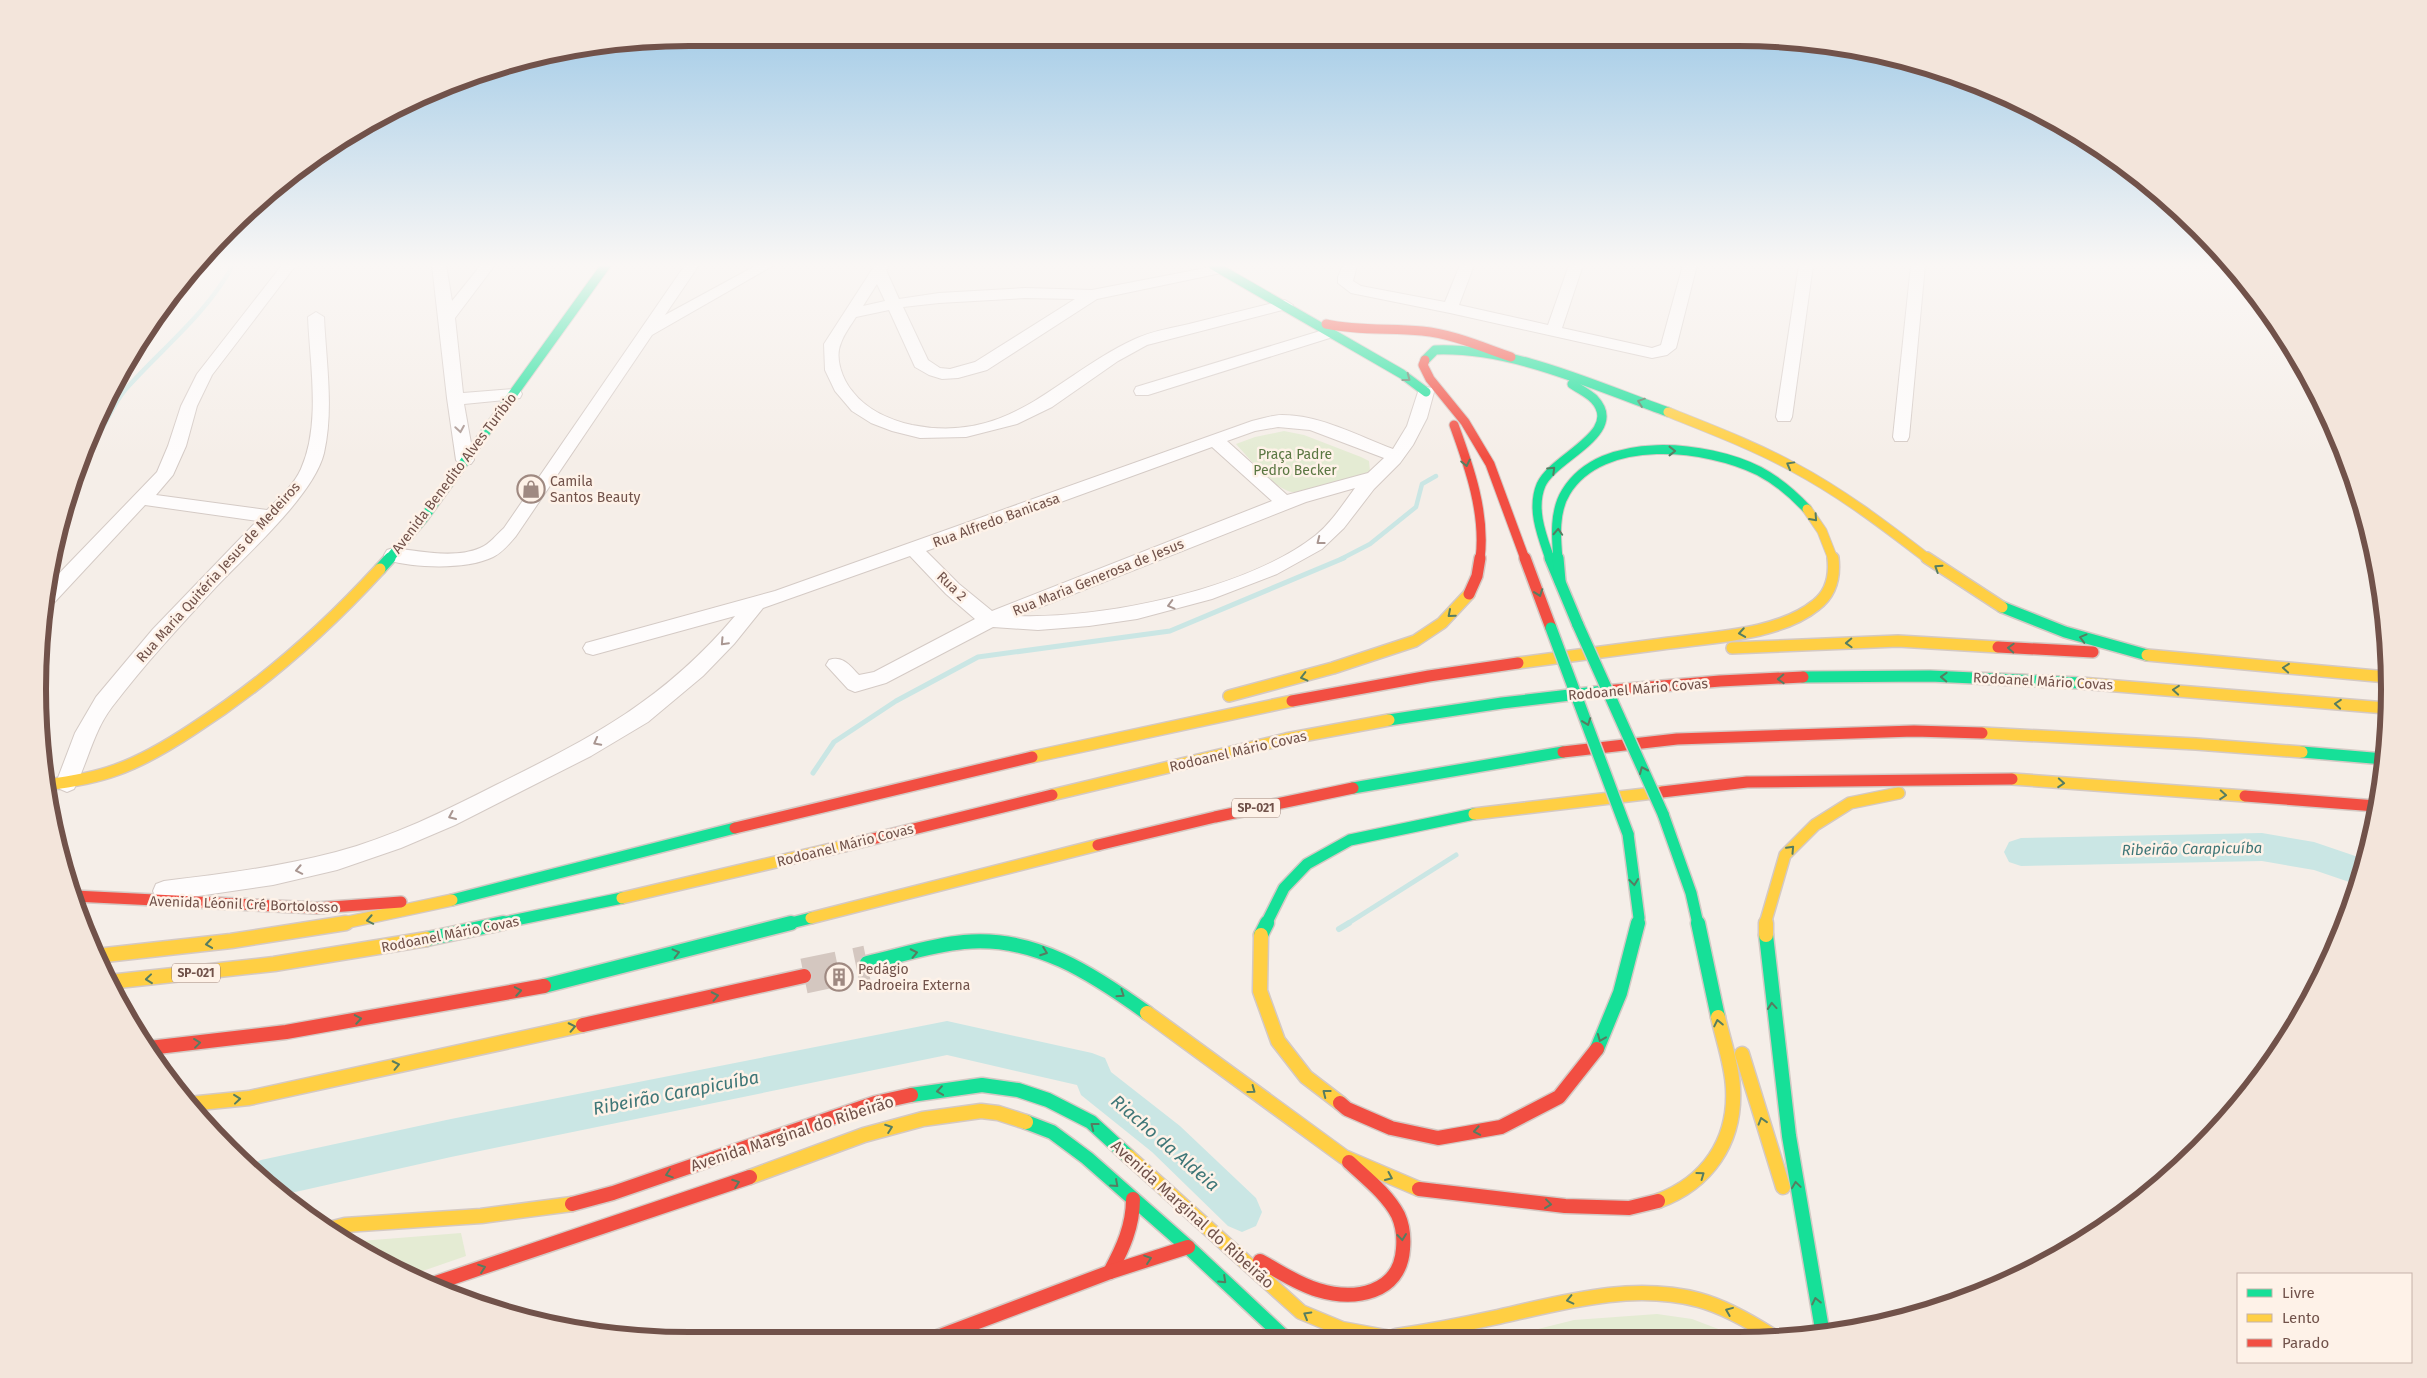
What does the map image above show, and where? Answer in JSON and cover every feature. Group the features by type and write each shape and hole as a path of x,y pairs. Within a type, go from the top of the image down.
{"main road":[{"name":"Avenida Benedito Alves Turíbio","path":"54,784 67,783 122,769 226,710 259,684 329,621 393,556 423,519 560,329"},
{"path":"1213,700 1316,674 1389,651 1427,634 1462,604 1477,581 1482,558 1480,533 1466,462 1455,426 1444,410 1426,392 1402,374 1324,329"},
{"path":"1366,329 1424,331 1451,336 1666,410 1774,456 1811,476 1931,564 1988,600 2064,632 2147,655"},
{"path":"1732,1024 1691,893 1663,814 1578,625 1541,528 1538,502 1545,477 1566,456 1592,439 1602,427 1604,420 1597,402 1588,392 1528,363 1459,348 1435,350 1426,357 1423,365 1430,379 1455,409 1490,464 1552,628 1628,834 1639,918 1620,993 1596,1052 1559,1097 1501,1127 1438,1138 1391,1128 1347,1109 1306,1077 1278,1041 1260,991 1261,934 1284,888 1307,864 1350,840 1460,816 1747,782 2012,779 2369,806"},
{"path":"1455,409 1455,426"},
{"path":"1455,426 1479,445"},
{"path":"105,955 201,946 325,928 450,903 502,886 960,772 1210,717 1452,671 1614,653 1749,632 1788,622 1820,604 1834,579 1834,557 1822,526 1791,492 1745,465 1703,454 1676,450 1631,453 1599,460 1580,474 1566,490 1559,511 1560,581"},
{"path":"1614,653 1898,641 2147,655 2380,676"},
{"name":"Rodoanel Mário Covas","path":"117,981 307,961 489,928 701,880 1286,739 1386,719 1475,706 1644,686 1864,676 2120,685 2380,707"},
{"path":"960,772 1110,728"},
{"name":"SP-021","path":"156,1047 286,1032 556,984 1065,852 1206,819 1342,790 1577,750 1677,739 1914,731 1999,733 2196,744 2376,758"},
{"path":"1821,1326 1809,1267 1777,1051 1765,925 1785,855 1815,825 1850,802 1900,792 2012,779"},
{"name":"Avenida Léonil Cré Bortolosso","path":"80,897 317,908 377,905 502,886"},
{"path":"1344,1157 1417,1189 1565,1206 1629,1208 1672,1197 1709,1169 1728,1135 1733,1089 1691,893"},
{"path":"867,963 964,942 1006,942 1044,951 1080,968 1121,994 1344,1157 1395,1210 1404,1237 1402,1264 1387,1285 1369,1293 1347,1295 1308,1287 1224,1242"},
{"path":"198,1103 249,1098 804,976"},
{"path":"1738,1043 1809,1267"},
{"name":"Avenida Marginal do Ribeirão","path":"338,1227 481,1216 564,1206 612,1193 875,1103 915,1094 982,1085 1018,1090 1048,1100 1091,1122 1301,1312 1328,1326 1354,1332"},
{"name":"Avenida Marginal do Ribeirão","path":"440,1282 712,1191 900,1124 953,1114 983,1111 1009,1116 1052,1132 1086,1158 1188,1247 1279,1332"},
{"path":"1110,1272 1131,1232 1134,1218 1133,1199"},
{"path":"951,1332 1110,1272 1188,1247"},
{"path":"1424,1332 1451,1328 1591,1295 1662,1293 1698,1300 1734,1313 1764,1331"}],"street":[{"path":"55,590 164,475 172,459 189,406 205,374 239,329"},
{"name":"Rua Maria Quitéria Jesus de Medeiros","path":"67,783 85,733 103,703 160,634 293,494 310,467 318,444 319,376 317,329"},
{"path":"449,329 455,398 465,460"},
{"path":"393,556 464,557 480,554 496,547 510,532 648,329"},
{"path":"645,334 653,329"},
{"path":"841,329 832,344 830,354 831,365 842,389 853,403 871,418 892,427 925,434 996,426 1032,411 1141,342 1186,329"},
{"path":"905,329 921,364 931,371 942,374 966,372 980,366 1039,329"},
{"path":"1551,329 1652,353 1665,351 1672,339 1674,329"},
{"path":"1784,417 1797,329"},
{"path":"1900,436 1911,329"},
{"path":"1142,391 1330,333"},
{"path":"992,619 1046,623 1167,606 1230,586 1271,569 1310,549 1325,537 1342,519 1374,477 1396,456 1421,417 1426,392"},
{"path":"455,398 471,399 514,394"},
{"name":"Rua Alfredo Banicasa","path":"593,648 755,605 915,550 1252,426 1285,421 1314,426 1396,456"},
{"path":"1214,439 1253,472 1285,504"},
{"name":"Rua Maria Generosa de Jesus","path":"836,665 856,684 866,682 924,656 992,619 1062,590 1312,494 1374,477"},
{"path":"1312,494 1330,501 1342,519"},
{"path":"143,499 272,517"},
{"name":"Rua 2","path":"915,550 952,588 992,619"},
{"path":"1062,590 1061,602 1064,609 1078,620"},
{"path":"97,898 226,884 311,868 371,849 434,824 509,788 613,734 674,691 730,636 755,605"}],"green space":[{"name":"Praça Padre Pedro Becker","path":"1284,431 1304,435 1361,457 1369,461 1370,471 1320,488 1299,492 1285,490 1262,472 1236,444 1255,437"},
{"path":"461,1233 466,1256 420,1272 360,1241"},
{"path":"1657,1314 1692,1319 1726,1332 1526,1332 1574,1320"}],"waterway":[{"path":"100,433 119,397 184,329"},
{"path":"1341,559 1370,544 1416,507 1422,484 1436,476"},
{"path":"813,773 834,742 896,701 978,657 1170,631 1344,558"},
{"name":"Ribeirão Carapicuíba","path":"2021,852 2262,847 2314,856 2355,870"},
{"name":"Ribeirão Carapicuíba","path":"1347,924 1456,855"},
{"name":"Ribeirão Carapicuíba","path":"1339,929 1349,923"},
{"name":"Ribeirão Carapicuíba","path":"272,1178 451,1138 947,1038 1092,1071 1094,1082 1166,1139 1242,1212"}],"tunnel":[{"path":"804,976 867,963"}],"traffic: fast":[{"path":"380,569 423,519 560,329"},
{"path":"1325,329 1402,374 1426,392"},
{"path":"1425,360 1435,350 1462,349 1506,357 1561,374 1668,412"},
{"path":"1572,384 1594,398 1603,411 1602,423 1595,435 1555,466 1545,477 1537,503 1538,517 1546,548 1578,625"},
{"path":"1560,581 1557,523 1561,501 1566,491 1581,474 1600,461 1623,454 1647,450 1673,450 1721,457 1751,467 1769,476 1786,488 1807,509"},
{"path":"2002,607 2065,632 2147,655"},
{"path":"1578,625 1663,814"},
{"path":"1551,628 1628,834"},
{"path":"1803,677 1930,676 2080,683"},
{"path":"1389,720 1502,703 1604,691"},
{"path":"1353,788 1563,752"},
{"path":"2302,752 2376,758"},
{"path":"1261,935 1284,888 1307,864 1350,840 1474,814"},
{"path":"1663,814 1691,893 1718,1017"},
{"path":"452,900 735,828"},
{"path":"1597,1049 1620,993 1639,918 1628,834"},
{"path":"427,939 622,898"},
{"path":"544,986 811,918"},
{"path":"1766,935 1789,1136 1821,1326"},
{"path":"867,963 964,942 990,941 1015,944 1062,959 1105,984 1147,1013"},
{"path":"911,1095 982,1085 1018,1090 1048,1100 1091,1122 1128,1156"},
{"path":"1026,1122 1052,1132 1087,1158 1188,1247 1279,1332"}],"traffic: slow":[{"path":"1668,412 1758,449 1810,476 1859,507 1952,576 2002,607"},
{"path":"1518,663 1740,633 1771,626 1801,615 1818,604 1827,593 1832,582 1834,569 1828,543 1815,519 1807,509"},
{"path":"54,784 87,779 127,766 158,751 214,716 290,658 336,615 380,569"},
{"path":"1229,696 1333,668 1415,641 1442,623 1469,594"},
{"path":"1732,648 1898,641 1998,647"},
{"path":"2147,655 2380,676"},
{"path":"2080,683 2380,708"},
{"path":"1032,757 1292,701"},
{"path":"1052,795 1286,739 1389,720"},
{"path":"1982,733 2196,744 2302,752"},
{"path":"2012,779 2245,796"},
{"path":"1474,814 1662,792"},
{"path":"1766,935 1765,925 1785,855 1815,825 1850,803 1899,793"},
{"path":"811,918 1098,845"},
{"path":"622,898 844,846"},
{"path":"104,955 320,928 408,911 452,900"},
{"path":"1261,935 1260,991 1278,1041 1306,1077 1340,1103"},
{"path":"117,981 274,964 427,939"},
{"path":"1147,1013 1344,1157 1419,1189"},
{"path":"1658,1201 1691,1185 1704,1173 1724,1142 1733,1107 1733,1089 1729,1062 1718,1017"},
{"path":"198,1103 249,1098 583,1025"},
{"path":"1742,1054 1783,1187"},
{"path":"750,1177 864,1135 952,1113 987,1111 1026,1122"},
{"path":"1128,1156 1301,1312 1342,1329 1358,1332"},
{"path":"338,1227 481,1216 572,1204"},
{"path":"1421,1332 1570,1301 1621,1293 1673,1295 1699,1300 1718,1306 1764,1331"}],"traffic: jam":[{"path":"1385,329 1422,331 1445,335 1511,357"},
{"path":"1425,360 1423,365 1430,379 1465,422 1490,464 1551,628"},
{"path":"1454,425 1473,487 1481,534 1481,556 1477,576 1469,594"},
{"path":"1998,647 2093,652"},
{"path":"1292,701 1429,676 1518,663"},
{"path":"1604,691 1720,681 1803,677"},
{"path":"1563,752 1677,739 1914,731 1982,733"},
{"path":"735,828 1032,757"},
{"path":"1662,792 1747,782 2012,779"},
{"path":"1098,845 1215,817 1353,788"},
{"path":"844,846 1052,795"},
{"path":"2245,796 2369,806"},
{"path":"80,896 317,908 401,902"},
{"path":"583,1025 804,976"},
{"path":"156,1047 286,1032 544,986"},
{"path":"1340,1103 1347,1109 1391,1128 1438,1138 1501,1127 1559,1097 1597,1049"},
{"path":"572,1204 613,1193 875,1103 911,1095"},
{"path":"1260,1261 1307,1287 1334,1294 1364,1293 1378,1289 1389,1282 1398,1271 1402,1257 1403,1238 1400,1220 1384,1197 1349,1162"},
{"path":"440,1282 750,1177"},
{"path":"1419,1189 1565,1206 1629,1208 1658,1201"},
{"path":"1110,1272 1120,1255 1130,1229 1133,1199"},
{"path":"951,1332 1110,1272 1188,1247"}],"place":[{"name":"Camila Santos Beauty","path":"531,489"},
{"name":"Pedágio Padroeira Externa","path":"839,977"}],"water label":[{"name":"Riacho da Aldeia","path":"1165,1143"}]}
